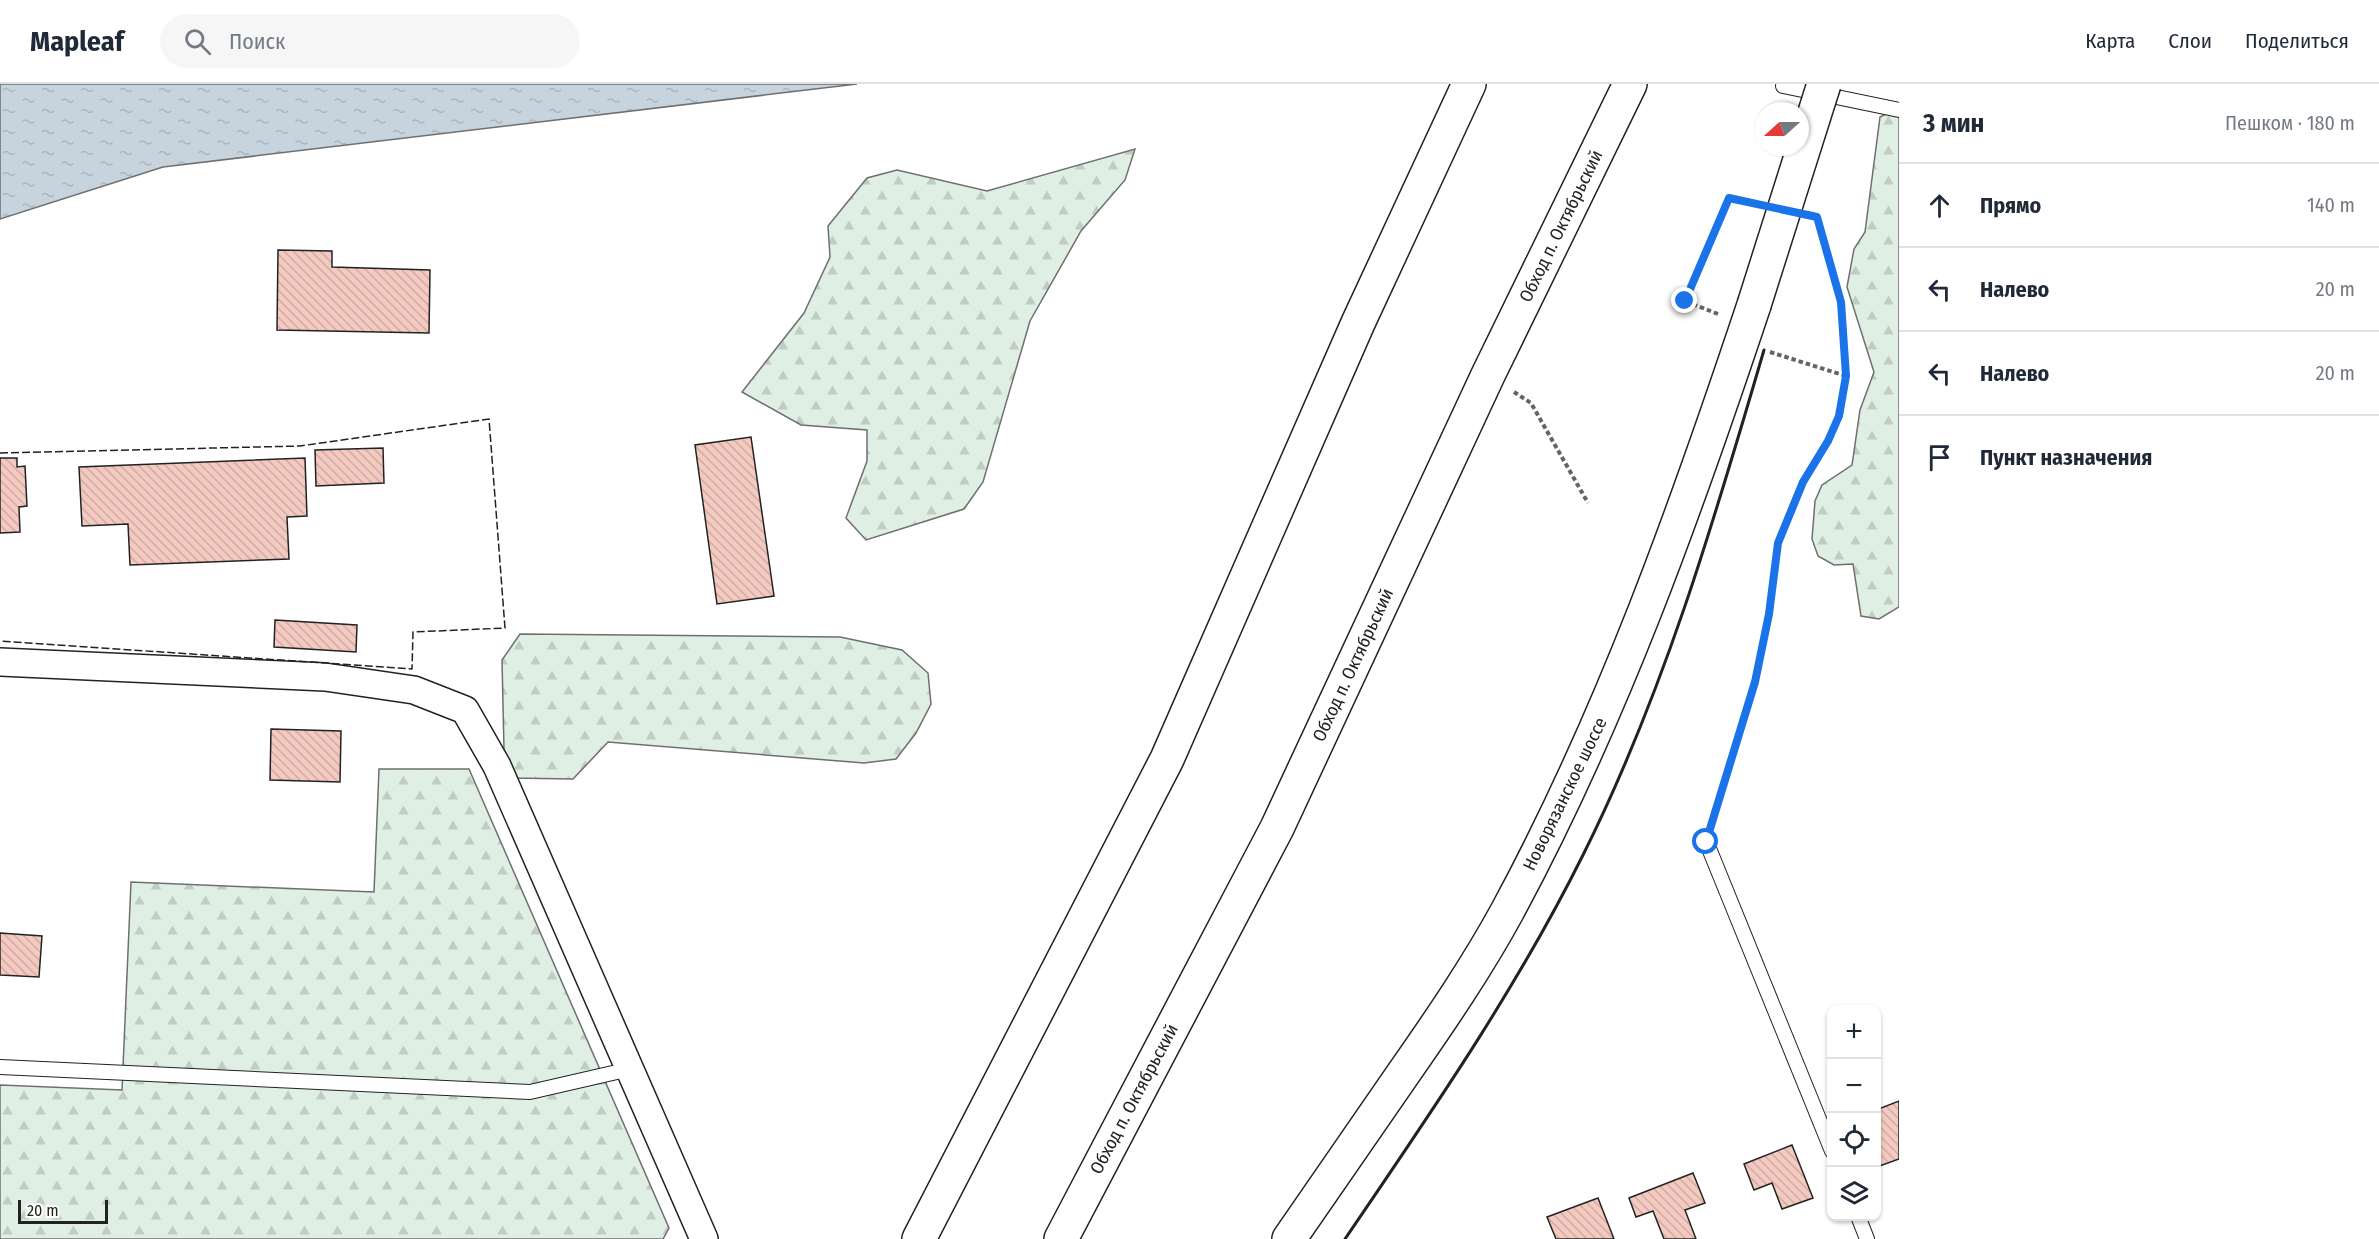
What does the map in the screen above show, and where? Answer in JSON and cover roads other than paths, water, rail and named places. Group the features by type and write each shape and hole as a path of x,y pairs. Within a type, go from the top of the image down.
{"main road":[{"path":"919,1239 1167,759 1358,323 1469,84"},
{"name":"Обход п. Октябрьский","path":"1061,1239 1277,828 1488,375 1630,84"},
{"name":"Новорязанское шоссе","path":"1288,1239 1450,1006 1507,912 1583,761 1635,639 1711,435 1824,84"}],"street":[{"path":"0,662 325,677 414,690 465,710 497,766 704,1239"}],"lane":[{"path":"1784,86 1899,110"},
{"path":"1706,842 1827,1139"},
{"path":"0,1067 530,1092 630,1069"},
{"path":"1860,1221 1867,1239"}],"water":[{"path":"0,84 857,84 163,167 0,219"}]}
